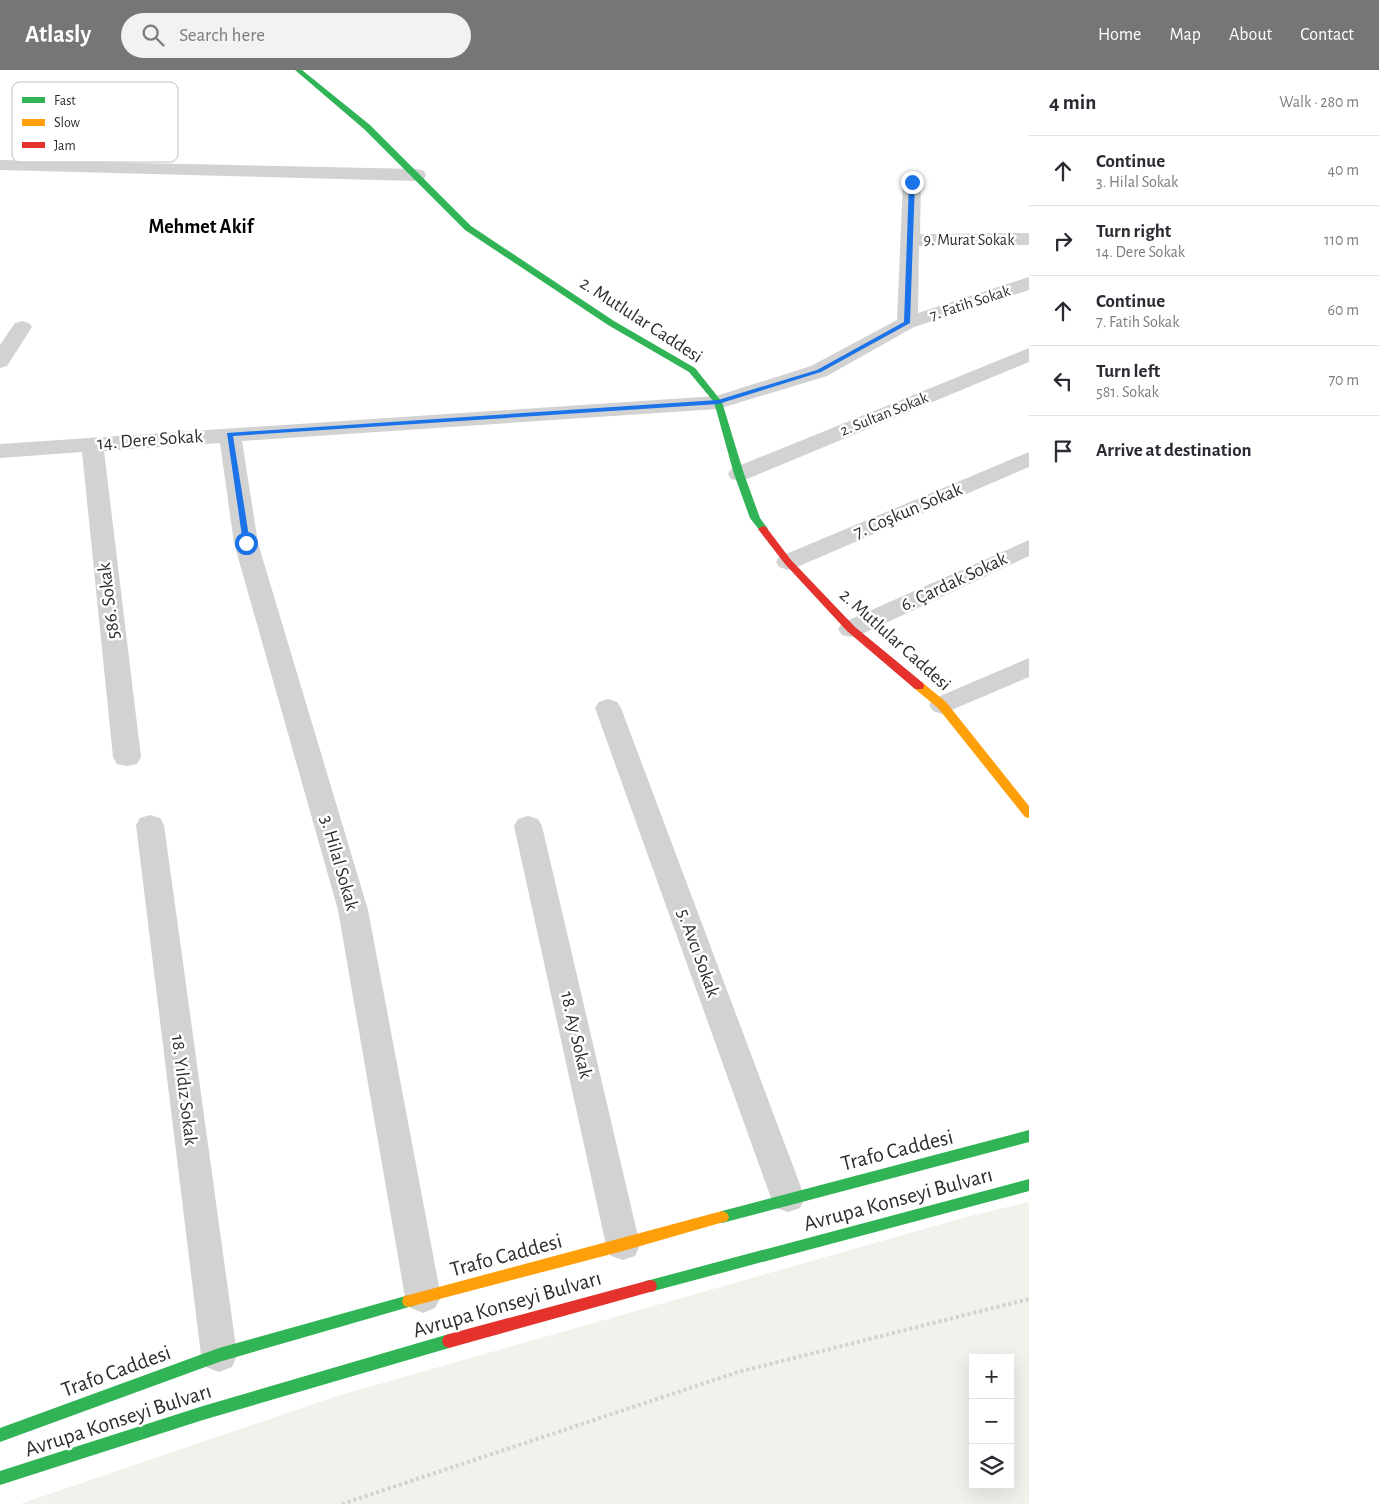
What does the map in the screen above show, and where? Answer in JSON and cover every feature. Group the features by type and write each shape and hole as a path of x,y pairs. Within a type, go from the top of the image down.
{"street":[{"name":"2. Mutlular Caddesi","path":"298,70 366,127 417,175 468,228 611,323 692,370 718,402 739,474 755,518 788,562 851,629 942,705 1029,814"},
{"path":"0,164 417,175"},
{"path":"907,323 912,182"},
{"name":"9. Murat Sokak","path":"909,240 1029,239"},
{"name":"7. Fatih Sokak","path":"718,402 819,371 907,323 1029,284"},
{"path":"0,362 22,327"},
{"name":"2. Sultan Sokak","path":"739,474 1029,354"},
{"name":"14. Dere Sokak","path":"0,451 718,402"},
{"name":"3. Hilal Sokak","path":"230,435 246,543 353,910 423,1297"},
{"name":"586. Sokak","path":"92,445 127,757"},
{"name":"7. Coşkun Sokak","path":"788,562 1029,459"},
{"name":"6. Çardak Sokak","path":"851,629 1029,547"},
{"path":"942,705 1029,667"},
{"name":"5. Avcı Sokak","path":"608,708 788,1198"},
{"name":"18. Yıldız Sokak","path":"150,825 219,1356"},
{"name":"18. Ay Sokak","path":"528,826 623,1245"},
{"name":"Trafo Caddesi","path":"0,1435 219,1356 423,1297 623,1245 788,1198 1029,1136"},
{"name":"Avrupa Konseyi Bulvarı","path":"0,1478 203,1413 516,1322 1029,1185"}],"path":[{"path":"342,1504 738,1372 1029,1299"}],"shaded area":[{"path":"1029,1202 1029,1504 20,1504 337,1396 966,1217"}],"traffic: fast":[{"path":"298,70 367,127 468,228 611,323 692,370 718,402 739,474 755,518 763,529"},
{"path":"722,1217 1029,1136"},
{"path":"650,1286 1029,1185"},
{"path":"0,1435 219,1355 409,1301"},
{"path":"0,1478 203,1413 449,1341"}],"traffic: slow":[{"path":"919,686 942,705 1029,814"},
{"path":"409,1301 722,1217"}],"traffic: jam":[{"path":"763,529 788,562 851,629 919,686"},
{"path":"449,1341 650,1286"}],"district":[{"name":"Mehmet Akif","path":"201,227"}],"route":[{"path":"246,543 230,435 718,402 819,371 907,323 912,182"}]}
